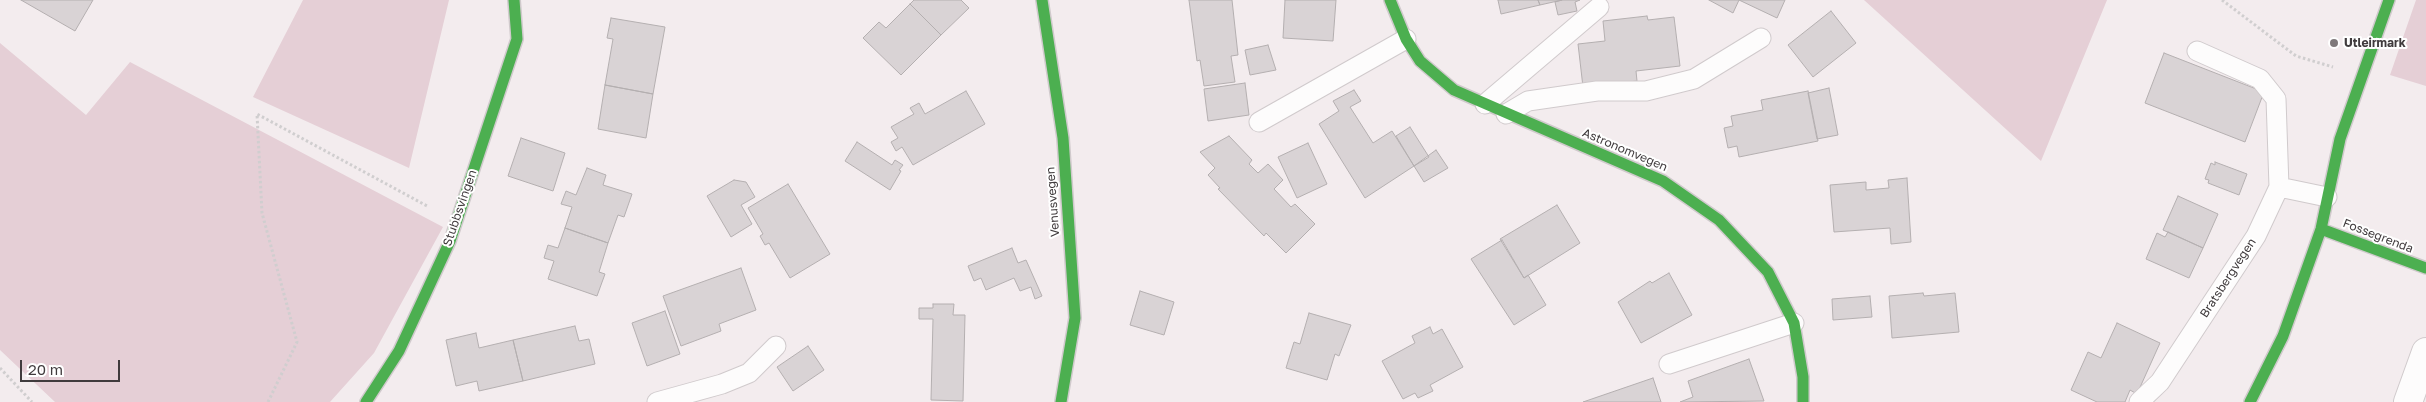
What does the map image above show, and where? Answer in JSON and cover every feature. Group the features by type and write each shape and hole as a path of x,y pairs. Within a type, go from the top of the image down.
{"street":[{"name":"Stubbsvingen","path":"366,402 399,351 450,241 516,39 514,0"},
{"name":"Venusvegen","path":"1042,0 1063,138 1075,318 1061,402"},
{"name":"Astronomvegen","path":"1390,0 1406,39 1420,61 1454,90 1663,181 1719,220 1768,272 1794,323 1802,377 1803,402"},
{"path":"2250,402 2283,336 2321,228 2340,139 2389,0"},
{"name":"Fossegrenda","path":"2321,228 2426,268"},
{"path":"2408,402 2426,352"}],"lane":[{"path":"1485,104 1599,7"},
{"path":"1506,114 1528,101 1597,91 1646,92 1694,79 1761,38"},
{"path":"1259,122 1406,39"},
{"path":"2197,51 2260,79 2276,99 2279,187 2327,197"},
{"name":"Bratsbergvegen","path":"2139,402 2160,382 2256,236 2279,187"},
{"path":"1669,364 1794,323"},
{"path":"657,402 722,384 749,373 776,346"}],"path":[{"path":"2222,0 2296,56 2362,76"},
{"path":"268,402 297,342 262,213 258,114 456,222"},
{"path":"0,368 32,402"}],"shaded area":[{"path":"303,0 449,0 409,168 253,97"},
{"path":"1864,0 2107,0 2041,161"},
{"path":"2416,0 2426,0 2426,86 2390,75"},
{"path":"0,43 86,115 130,62 443,227 374,353 330,402 55,402 0,350"}],"building":[{"path":"21,0 93,0 75,31"},
{"path":"914,0 961,0 969,8 941,35 910,4"},
{"path":"1189,0 1232,0 1238,55 1231,56 1235,82 1204,86 1200,60 1197,61"},
{"path":"1285,0 1336,0 1333,41 1283,38"},
{"path":"1498,0 1538,0 1540,5 1501,14"},
{"path":"1538,0 1562,0 1540,5"},
{"path":"1580,0 1575,2 1577,11 1558,15 1555,2"},
{"path":"1709,0 1739,0 1733,13"},
{"path":"1739,0 1785,0 1777,18"},
{"path":"910,4 941,35 901,75 863,38 879,22 886,28"},
{"path":"1831,11 1856,43 1813,77 1788,45"},
{"path":"1647,16 1648,20 1674,17 1680,66 1636,71 1637,81 1583,87 1578,44 1605,41 1603,21"},
{"path":"611,18 665,27 653,94 605,85 613,39 607,38"},
{"path":"1268,45 1276,70 1250,75 1245,50"},
{"path":"2164,53 2264,92 2245,142 2145,103"},
{"path":"1245,83 1249,115 1208,121 1204,89"},
{"path":"605,85 653,94 646,138 598,129"},
{"path":"1829,88 1838,135 1817,139 1808,93"},
{"path":"1354,90 1361,101 1350,107 1373,143 1392,131 1414,166 1365,198 1319,124 1339,111 1333,101"},
{"path":"966,91 985,124 913,165 902,147 896,151 891,142 898,138 891,127 914,114 910,108 919,103 925,114"},
{"path":"1808,91 1818,141 1739,157 1737,146 1728,148 1724,128 1733,126 1731,116 1763,110 1761,100"},
{"path":"1410,127 1429,157 1414,166 1396,136"},
{"path":"1229,136 1252,160 1249,164 1258,173 1268,164 1283,180 1274,189 1291,207 1295,204 1315,224 1286,253 1266,233 1264,236 1218,189 1220,188 1208,175 1215,168 1200,152"},
{"path":"521,138 565,153 553,191 508,176"},
{"path":"857,142 892,165 895,160 903,165 890,190 845,161"},
{"path":"1308,143 1327,184 1297,198 1278,157"},
{"path":"1436,150 1448,168 1424,182 1414,166"},
{"path":"2215,162 2247,174 2239,195 2208,183 2209,180 2205,179 2211,163 2215,165"},
{"path":"587,168 606,175 603,185 632,194 624,217 618,215 608,243 565,228 572,207 561,204 566,191 576,195"},
{"path":"1907,178 1911,242 1891,244 1890,228 1834,232 1830,185 1866,182 1866,190 1889,188 1888,180"},
{"path":"734,180 746,182 755,197 741,205 752,224 731,237 707,196"},
{"path":"788,184 830,254 790,278 769,243 765,245 760,236 763,234 748,208"},
{"path":"2178,196 2218,214 2203,248 2163,230"},
{"path":"1557,205 1580,243 1524,278 1500,239"},
{"path":"565,228 608,243 599,272 605,274 597,296 548,279 554,261 544,258 548,245 558,248"},
{"path":"2168,232 2203,248 2189,278 2146,259 2157,233 2165,237"},
{"path":"1502,240 1524,278 1528,275 1546,305 1514,325 1471,259"},
{"path":"1012,248 1018,263 1026,260 1042,296 1035,299 1031,287 1020,291 1014,278 986,290 981,278 974,281 968,266"},
{"path":"741,268 756,310 719,324 721,331 681,346 663,296"},
{"path":"1669,273 1692,315 1641,343 1618,302 1650,281 1652,283"},
{"path":"1140,291 1174,302 1164,335 1130,325"},
{"path":"1923,293 1924,296 1955,293 1959,332 1892,338 1889,296"},
{"path":"1870,296 1872,317 1833,320 1832,299"},
{"path":"933,304 954,304 953,315 965,315 963,401 931,400 933,319 919,319 919,308 933,308"},
{"path":"665,311 680,354 647,366 632,323"},
{"path":"1309,313 1351,325 1339,356 1335,354 1327,380 1286,368 1294,342 1300,344"},
{"path":"2117,323 2160,343 2137,394 2130,390 2125,402 2097,402 2071,390 2088,352 2101,358"},
{"path":"575,326 579,341 589,339 595,364 523,381 513,340"},
{"path":"1430,327 1433,334 1442,329 1463,367 1430,385 1433,391 1418,398 1415,393 1403,399 1382,361 1415,343 1412,336"},
{"path":"476,333 479,348 513,340 523,381 479,391 477,381 456,386 446,340"},
{"path":"808,346 824,370 793,391 777,367"},
{"path":"1749,359 1764,401 1680,402 1693,397 1688,381"},
{"path":"1653,378 1661,402 1583,402"}],"traffic: fast":[{"path":"366,402 399,351 450,241 517,39 514,0"},
{"path":"1042,0 1063,138 1075,318 1061,402"},
{"path":"1390,0 1406,39 1420,61 1454,90 1663,181 1719,220 1768,272 1794,323 1803,377 1803,402"},
{"path":"2250,402 2283,336 2321,229 2340,139 2389,0"},
{"path":"2321,229 2426,268"}],"place":[{"name":"Utleirmark","path":"2334,43"}]}
